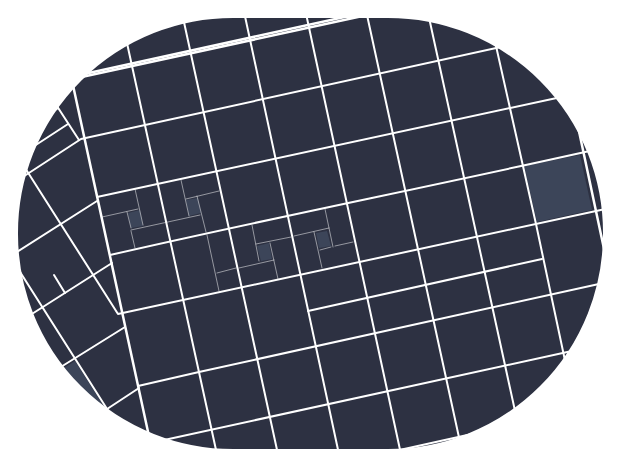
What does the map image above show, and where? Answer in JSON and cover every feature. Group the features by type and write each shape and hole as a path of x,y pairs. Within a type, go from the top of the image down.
{"main road":[{"path":"81,77 359,15"},
{"path":"72,86 149,434"},
{"path":"577,125 605,254"}],"street":[{"path":"245,15 339,452"},
{"path":"306,15 400,450"},
{"path":"367,15 459,437"},
{"path":"429,19 515,411"},
{"path":"184,21 278,452"},
{"path":"127,43 216,452"},
{"path":"495,43 565,361"},
{"path":"22,178 79,140 501,47"},
{"path":"97,197 559,98"},
{"path":"56,105 79,140"},
{"path":"52,112 58,108"},
{"path":"34,146 68,124"},
{"path":"110,255 589,151"},
{"path":"25,168 118,314 605,209"},
{"path":"16,253 98,201"},
{"path":"308,311 542,259"},
{"path":"31,314 112,263"},
{"path":"18,271 110,414"},
{"path":"54,275 65,293"},
{"path":"107,409 138,387 600,284"},
{"path":"60,367 125,327"},
{"path":"164,440 572,351"},
{"path":"391,452 474,434"}],"lane":[{"path":"181,179 189,217"},
{"path":"135,188 144,227"},
{"path":"185,199 221,191"},
{"path":"197,196 219,292"},
{"path":"324,208 333,247"},
{"path":"102,217 140,209"},
{"path":"127,212 135,249"},
{"path":"131,230 202,215"},
{"path":"251,224 260,263"},
{"path":"256,244 329,228"},
{"path":"314,232 323,270"},
{"path":"270,241 278,279"},
{"path":"318,250 355,242"},
{"path":"215,273 274,260"}],"shaded area":[{"path":"580,155 592,210 537,222 524,166"},
{"path":"198,198 201,213 189,216 186,200"},
{"path":"140,210 143,226 131,228 128,213"},
{"path":"327,231 331,246 319,248 316,233"},
{"path":"269,243 272,259 261,261 257,246"},
{"path":"75,361 105,408 103,409 89,398 62,369"}]}
